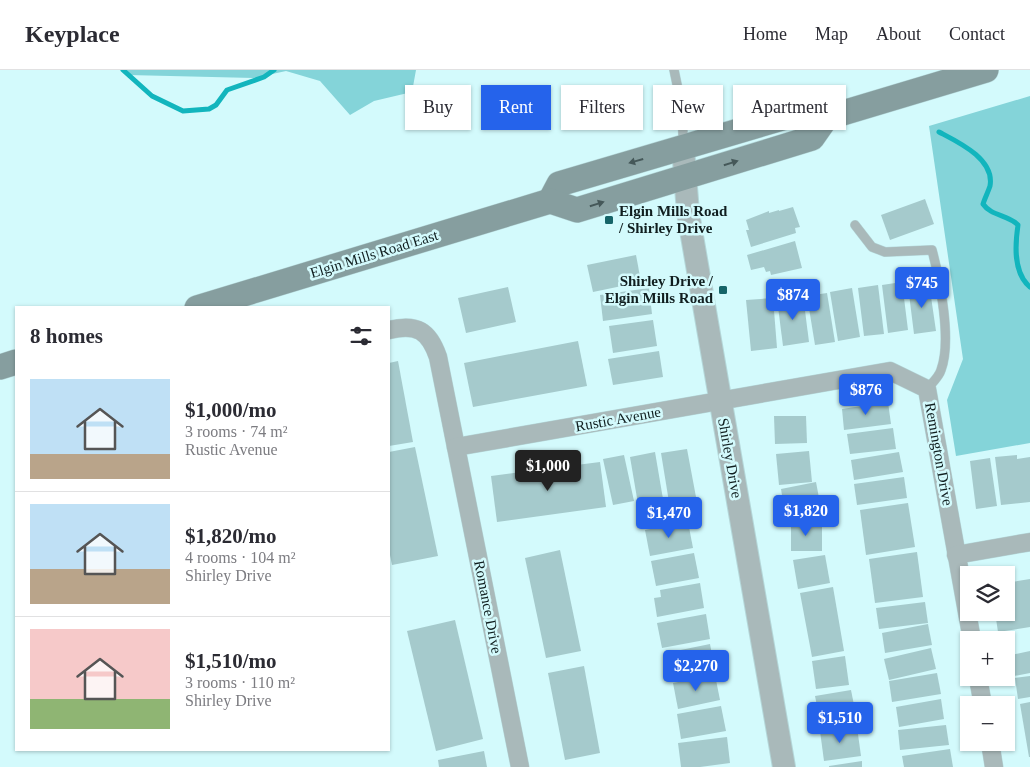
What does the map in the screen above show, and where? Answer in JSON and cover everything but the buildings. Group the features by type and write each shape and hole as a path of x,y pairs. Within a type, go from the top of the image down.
{"main road":[{"path":"846,111 936,81 986,70"},
{"path":"742,130 559,184 550,201 577,210 812,138 818,130"},
{"name":"Elgin Mills Road East","path":"204,306 550,201"},
{"path":"0,367 15,362"}],"street":[{"name":"Shirley Drive","path":"682,148 688,213 784,767"},
{"name":"Romance Drive","path":"390,330 401,327 423,332 433,342 438,357 520,767"},
{"name":"Remington Drive","path":"720,400 890,371 927,389 970,631"},
{"name":"Rustic Avenue","path":"456,447 720,400"},
{"path":"956,554 1030,542"},
{"path":"991,751 994,767"}],"lane":[{"path":"674,70 681,105 683,125 682,148"},
{"path":"855,225 872,247 885,252 932,250 939,280 946,347 941,372 927,389"}],"shaded area":[{"path":"125,70 416,70 413,85 405,85 405,94 374,101 350,115 320,81 286,71 254,78 128,75"},
{"path":"1030,96 1030,443 956,456 947,400 963,359 929,126"}],"waterway":[{"path":"123,70 152,96 183,111 209,109 216,105 227,90 264,77 274,70"},
{"path":"939,132 965,146 987,168 990,176 990,186 983,204 986,208 1010,219 1018,225 1016,258 1024,281 1030,287"}],"place":[{"name":"Elgin Mills Road / Shirley Drive","path":"609,220"},
{"name":"Shirley Drive / Elgin Mills Road","path":"723,290"}]}
